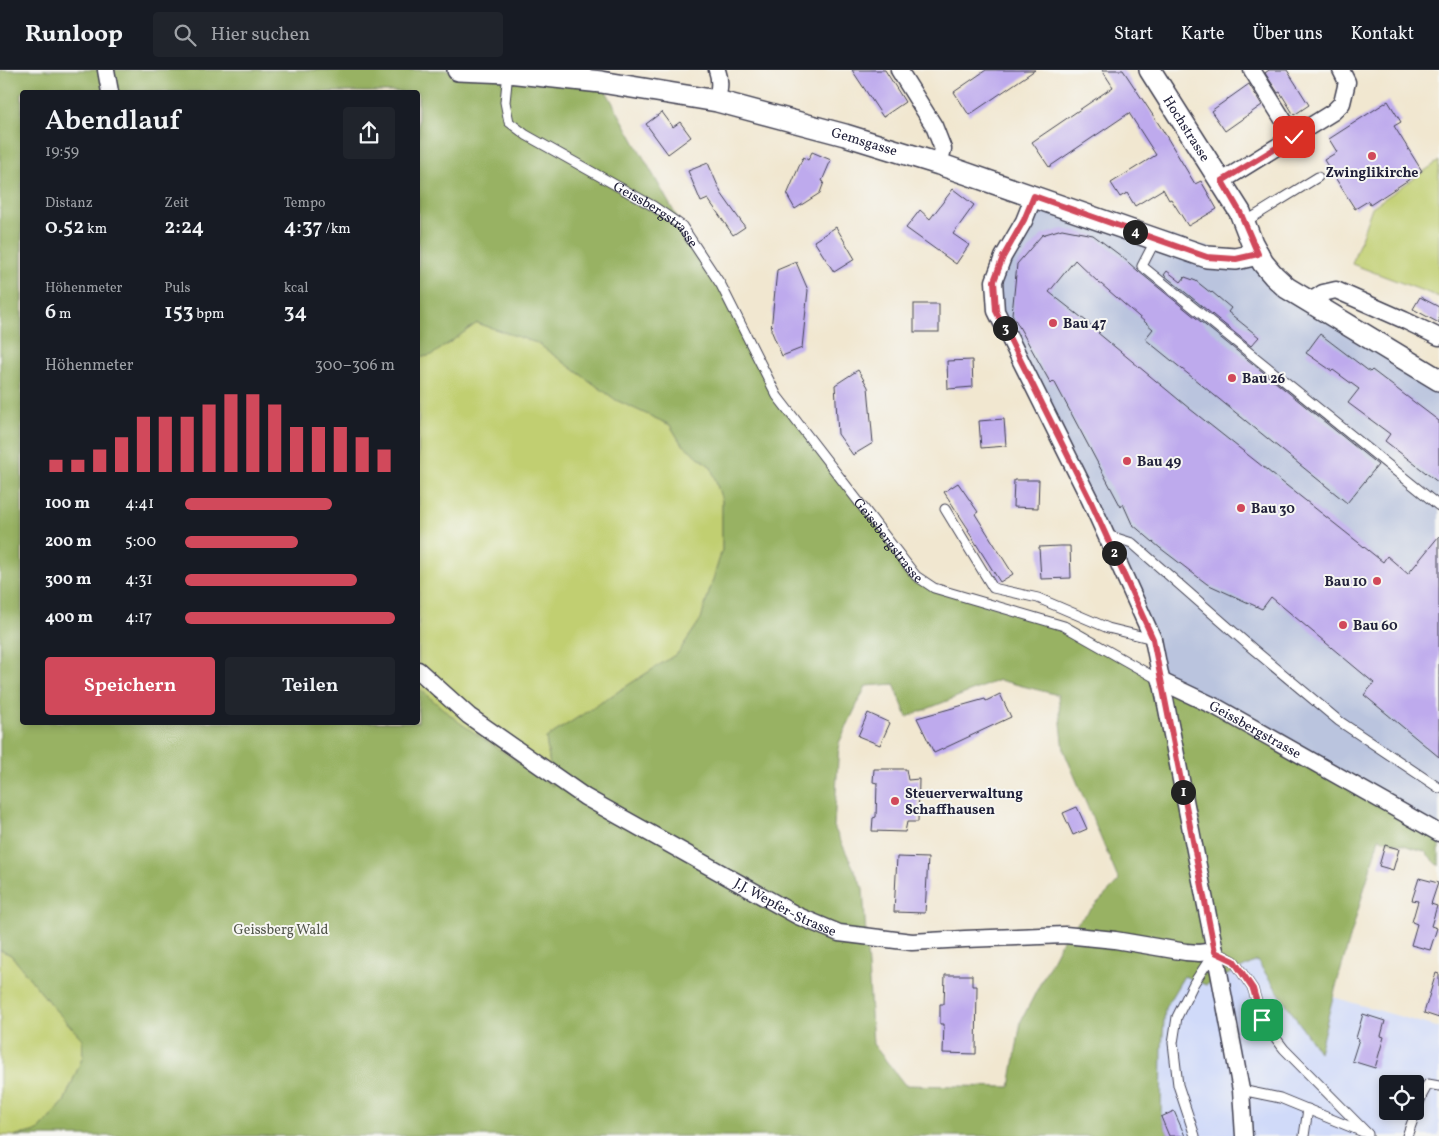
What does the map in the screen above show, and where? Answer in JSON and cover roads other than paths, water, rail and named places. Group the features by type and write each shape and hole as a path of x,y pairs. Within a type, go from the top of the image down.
{"street":[{"path":"106,70 110,90"},
{"name":"Gemsgasse","path":"458,70 601,76 717,101 845,135 939,164 1207,257 1236,259 1258,254"},
{"path":"716,70 719,77 720,90 717,101"},
{"path":"899,70 934,126 943,149 939,164"},
{"name":"Hochstrasse","path":"1150,70 1222,181 1245,222 1258,254 1278,280 1312,303 1439,380"},
{"path":"1252,70 1294,137"},
{"path":"1222,181 1333,112 1342,103 1347,82 1341,70"},
{"path":"1034,196 1024,220 1003,257 994,281 996,311 1090,500 1153,639 1241,1090 1244,1136"},
{"path":"1312,303 1323,293 1336,290 1439,337"},
{"name":"J.J. Wepfer-Strasse","path":"420,672 469,716 585,796 798,916 840,933 912,942 1065,935 1115,940 1186,952 1215,952"},
{"name":"Geissbergstrasse","path":"1162,681 1218,708 1439,833"}],"lane":[{"name":"Geissbergstrasse","path":"508,72 505,102 509,122 526,135 653,206 682,226 721,285 777,396 916,576 934,588 1064,626 1162,681"},
{"path":"1245,222 1318,177"},
{"path":"1157,239 1142,266 1439,506"},
{"path":"945,509 993,588 1038,598 1108,628 1153,639"},
{"path":"1105,534 1132,543 1339,721 1439,788"},
{"path":"1195,1136 1178,1085 1173,1043 1177,1018 1194,983 1215,952 1234,961 1253,989 1262,1020 1284,1049 1369,1135"},
{"path":"1407,1136 1428,1084 1439,1086"},
{"path":"1241,1090 1280,1098 1369,1135"},
{"path":"1304,1136 1308,1109"}],"place":[{"name":"Zwinglikirche","path":"1372,156"},
{"name":"Bau 47","path":"1053,323"},
{"name":"Bau 26","path":"1232,378"},
{"name":"Bau 49","path":"1127,461"},
{"name":"Bau 30","path":"1241,508"},
{"name":"Bau 10","path":"1377,581"},
{"name":"Bau 60","path":"1343,625"},
{"name":"Steuerverwaltung Schaffhausen","path":"895,801"}],"park label":[{"name":"Geissberg Wald","path":"281,929"}]}
